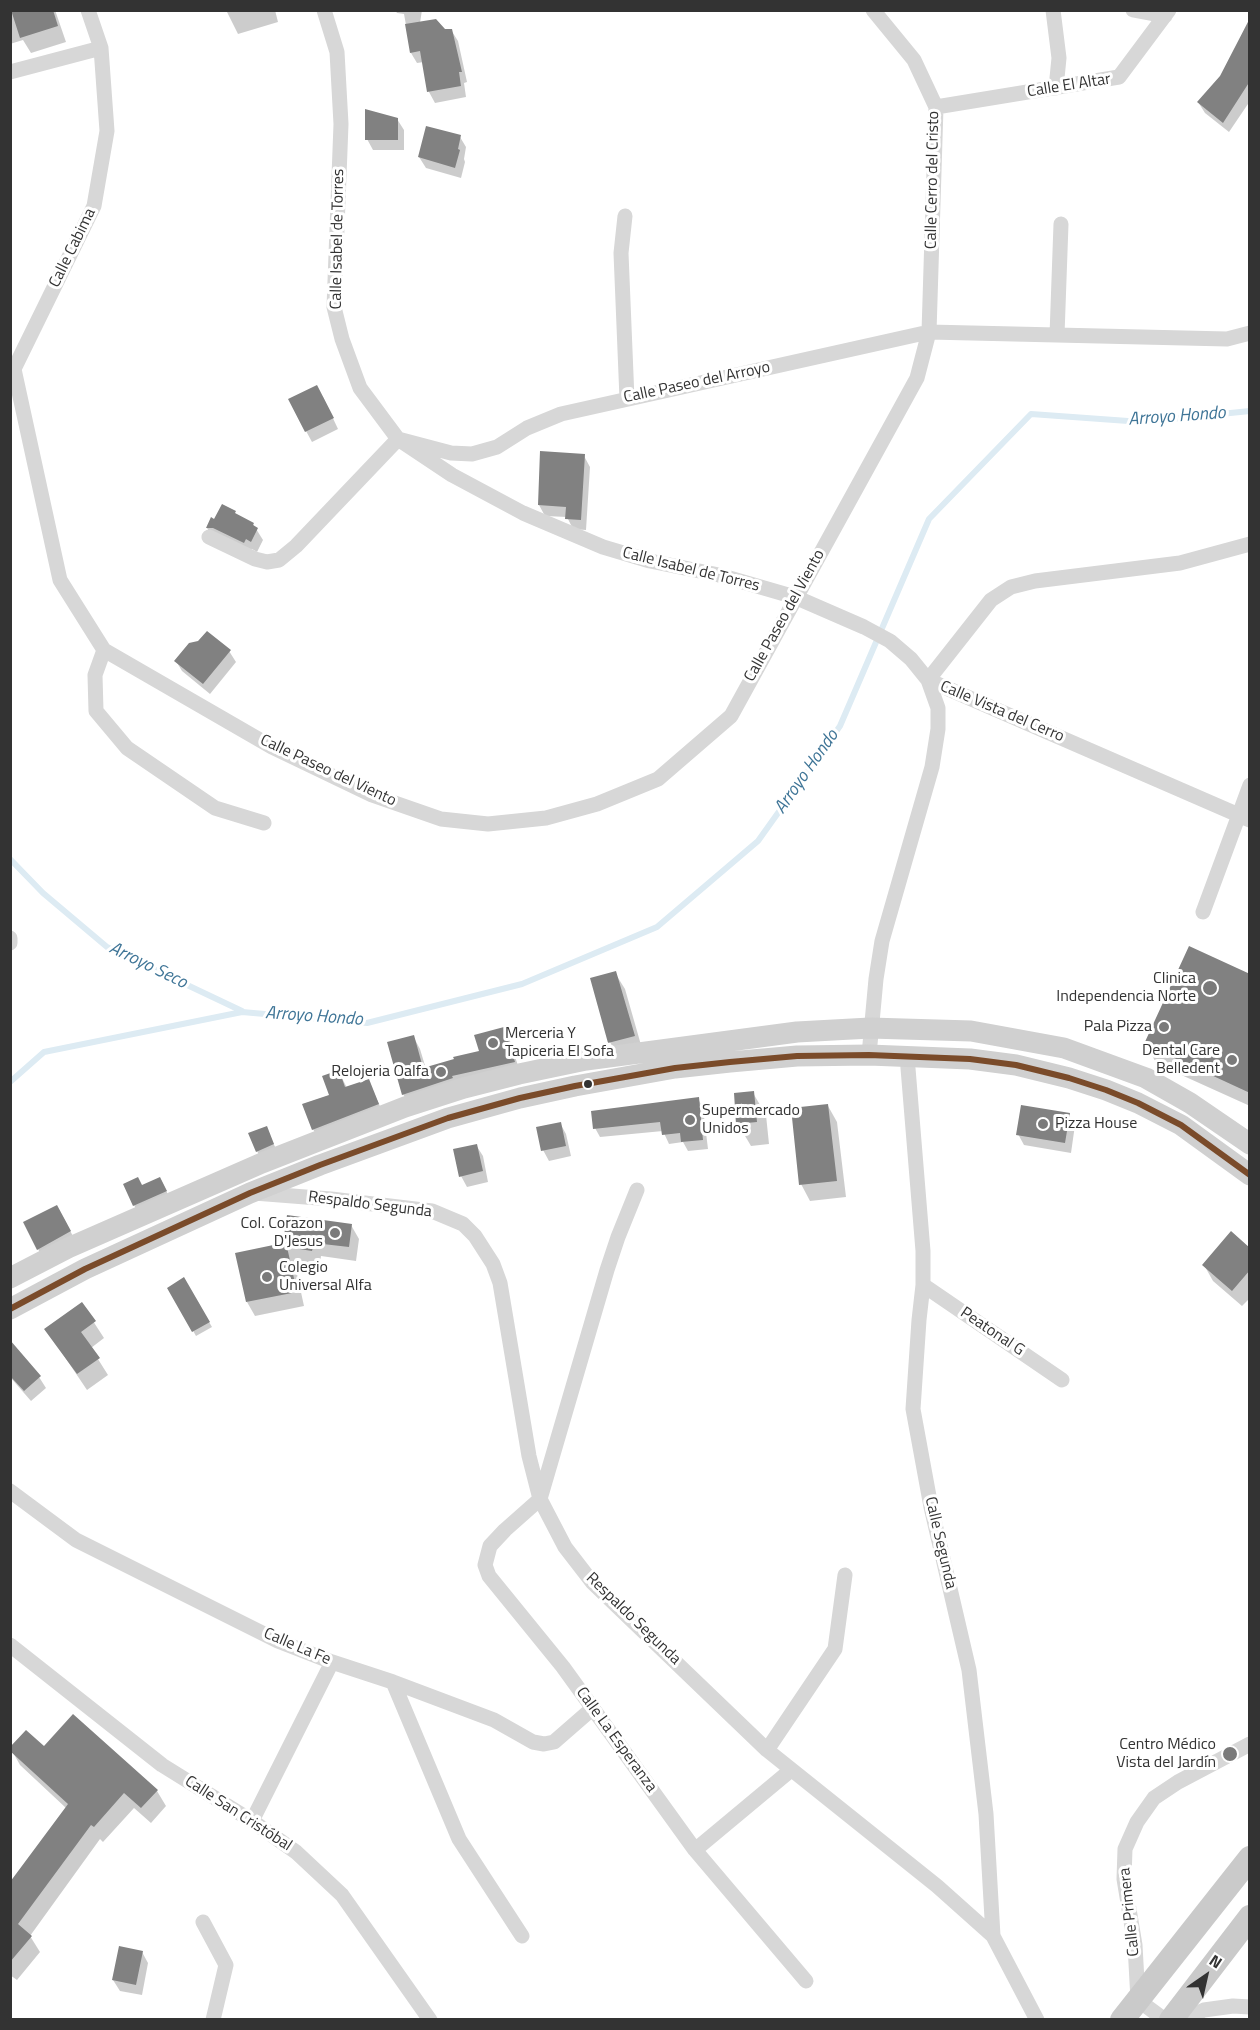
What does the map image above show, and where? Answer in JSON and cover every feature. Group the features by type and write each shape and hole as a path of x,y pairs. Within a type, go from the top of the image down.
{"main road":[{"path":"10,1278 68,1248 262,1163 405,1107 464,1088 575,1062 650,1050 797,1032 870,1028 971,1031 1064,1048 1146,1078 1190,1103 1250,1144"},
{"path":"10,1309 85,1269 250,1193 417,1129 520,1098 675,1068 797,1056 869,1055 970,1059 1016,1065 1069,1078 1138,1103 1181,1125 1248,1170"},
{"path":"1122,2019 1250,1858"},
{"path":"1171,2019 1250,1917"}],"street":[{"name":"Calle Cabima","path":"12,368 94,206 107,131 101,48 88,10"},
{"name":"Calle Isabel de Torres","path":"324,10 338,52 341,124 334,307 342,339 360,388 398,439 452,475 524,513 603,547 650,561 719,575 795,597 842,617 890,641 911,659 928,680"},
{"name":"Calle Cerro del Cristo","path":"873,10 914,60 936,107 929,332"},
{"path":"1053,10 1059,58 1056,88"},
{"path":"1133,10 1167,13"},
{"name":"Calle El Altar","path":"936,107 1119,78 1167,13"},
{"path":"10,72 101,48"},
{"path":"626,216 621,253 627,399"},
{"path":"1057,335 1061,224"},
{"name":"Calle Paseo del Arroyo","path":"398,439 451,453 472,454 497,447 527,428 561,414 929,332 1227,339 1250,333"},
{"name":"Calle Paseo del Viento","path":"12,368 60,580 104,650 272,747 372,795 441,819 488,824 546,819 597,804 658,779 731,716 917,378 929,332"},
{"path":"209,537 255,560 267,562 279,560 296,546 398,439"},
{"name":"Calle Vista del Cerro","path":"1244,818 928,680 991,600 1011,587 1035,580 1180,563 1250,544"},
{"path":"104,650 95,675 96,711 127,748 215,808 264,823"},
{"path":"869,1055 870,1028 882,941 932,767 938,729 938,708 928,680"},
{"path":"1203,912 1244,818 1250,785"},
{"path":"10,938 10,943"},
{"name":"Calle Segunda","path":"907,1056 923,1251 923,1285 913,1409 931,1507 969,1670 986,1814 993,1936 1037,2019"},
{"path":"540,1499 607,1270 637,1190"},
{"name":"Respaldo Segunda","path":"250,1193 364,1202 432,1211 463,1224 475,1236 493,1264 500,1283 529,1456 540,1499 566,1547 592,1582 767,1750 945,1892 993,1936"},
{"name":"Peatonal G","path":"923,1285 1062,1380"},
{"name":"Calle La Fe","path":"10,1491 76,1540 278,1641 494,1720 533,1742 543,1744 554,1742 593,1708"},
{"name":"Calle La Esperanza","path":"540,1499 490,1546 485,1565 489,1576 563,1667 695,1850 806,1981"},
{"path":"767,1750 835,1649 845,1575"},
{"name":"Calle San Cristóbal","path":"10,1645 162,1765 252,1821 296,1852 342,1895 430,2019"},
{"path":"252,1821 332,1662"},
{"path":"393,1682 459,1839 522,1936"},
{"name":"Calle Primera","path":"1138,2000 1135,1945 1124,1879 1125,1849 1137,1822 1154,1798 1178,1782 1250,1744"},
{"path":"695,1850 791,1770"},
{"path":"203,1922 226,1965 213,2019"},
{"path":"1138,2000 1165,2019"},
{"path":"1182,2019 1204,2010 1250,2007"}],"building":[{"path":"11,10 53,10 58,26 20,38"},
{"path":"1250,18 1250,81 1223,123 1197,102 1220,76"},
{"path":"436,19 445,29 452,29 462,72 459,72 461,86 427,92 420,51 410,53 405,24"},
{"path":"365,109 398,118 398,140 365,140"},
{"path":"426,126 461,135 455,168 418,157"},
{"path":"317,385 334,418 305,432 288,399"},
{"path":"540,451 585,454 581,520 565,519 566,507 538,505"},
{"path":"222,504 254,523 253,525 258,528 251,542 246,539 244,543 213,528 206,528 211,517 214,519"},
{"path":"207,631 231,650 203,684 174,661 189,643 198,641"},
{"path":"1189,946 1250,974 1250,1093 1144,1044"},
{"path":"616,971 635,1036 608,1043 590,978"},
{"path":"504,1027 515,1062 452,1076 453,1078 402,1095 387,1042 414,1035 423,1068 454,1059 453,1057 479,1051 474,1035"},
{"path":"339,1070 345,1087 369,1079 379,1104 312,1130 302,1104 329,1095 322,1076"},
{"path":"754,1091 757,1122 736,1124 734,1093"},
{"path":"699,1097 703,1140 681,1142 680,1133 662,1135 660,1122 593,1129 591,1111"},
{"path":"828,1104 837,1181 799,1185 791,1108"},
{"name":"Pizza House","path":"1021,1105 1070,1113 1065,1143 1016,1135"},
{"path":"561,1122 566,1146 541,1151 536,1127"},
{"path":"267,1126 274,1144 256,1152 248,1133"},
{"path":"477,1144 483,1171 459,1177 453,1149"},
{"path":"138,1177 142,1185 160,1177 167,1191 133,1206 123,1184"},
{"path":"57,1205 71,1231 37,1250 23,1222"},
{"path":"287,1215 352,1224 349,1247 314,1243 312,1251 287,1247 297,1292 246,1302 235,1253 283,1243"},
{"path":"1231,1231 1250,1248 1250,1270 1232,1291 1202,1265"},
{"path":"184,1277 210,1322 192,1332 167,1288"},
{"path":"82,1302 96,1321 81,1332 100,1358 77,1374 44,1329"},
{"path":"10,1340 41,1376 24,1391 10,1376"},
{"path":"73,1714 158,1790 141,1808 124,1793 94,1827 91,1825 18,1924 32,1936 10,1962 10,1882 68,1804 10,1751 10,1747 26,1730 44,1746"},
{"path":"119,1946 143,1951 136,1985 112,1980"}],"waterway":[{"name":"Arroyo Hondo","path":"10,1082 44,1052 242,1012 367,1023 522,984 657,927 758,841 840,726 929,519 1031,414 1142,422 1250,411"},
{"name":"Arroyo Seco","path":"10,859 43,893 107,947 242,1011"}],"transit line":[{"path":"10,1309 85,1269 250,1193 448,1118 520,1098 575,1086 675,1068 730,1062 797,1056 869,1055 970,1059 1016,1065 1069,1078 1138,1103 1181,1125 1250,1175"}],"place":[{"name":"Clinica Independencia Norte","path":"1210,988"},
{"name":"Pala Pizza","path":"1164,1027"},
{"name":"Merceria Y Tapiceria El Sofa","path":"493,1043"},
{"name":"Dental Care Belledent","path":"1232,1060"},
{"name":"Relojeria Oalfa","path":"441,1072"},
{"name":"Supermercado Unidos","path":"690,1120"},
{"name":"Pizza House","path":"1043,1124"},
{"name":"Col. Corazon D'Jesus","path":"335,1233"},
{"name":"Colegio Universal Alfa","path":"267,1277"},
{"name":"Centro Médico Vista del Jardín","path":"1230,1754"}]}
